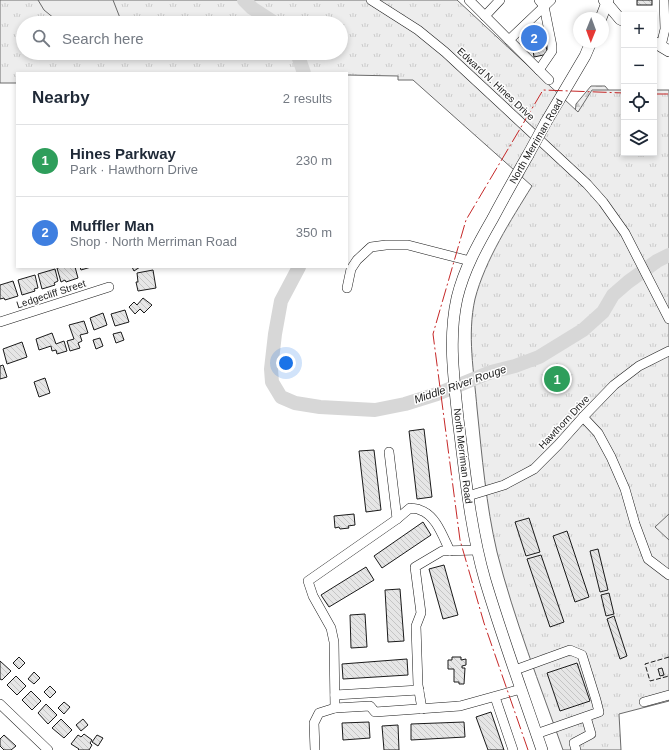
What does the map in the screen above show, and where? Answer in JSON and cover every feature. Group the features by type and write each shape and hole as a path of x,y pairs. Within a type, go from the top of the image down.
{"main road":[{"path":"603,12 606,1"},
{"path":"606,1 621,20"},
{"name":"North Merriman Road","path":"542,750 485,580 478,550 468,496 453,372 452,344 455,310 463,276 546,122 588,48"}],"street":[{"name":"Edward N. Hines Drive","path":"371,0 418,30 445,52 587,184 610,211 625,233 669,319"},
{"path":"469,0 549,80"},
{"path":"485,16 500,0"},
{"path":"661,47 664,29 664,0"},
{"path":"509,40 544,2"},
{"path":"539,70 552,51 544,2"},
{"path":"347,288 351,269 357,260 371,247 408,245 470,261"},
{"name":"Ledgecliff Street","path":"0,322 109,287"},
{"name":"Hawthorn Drive","path":"468,496 504,485 534,469 614,385 639,366 669,351"},
{"path":"583,417 598,433 614,464 625,489 635,524 648,559 669,576"},
{"path":"389,452 397,519"},
{"path":"335,708 334,642 331,628 313,596 308,581 397,519 410,508 420,509 429,515 435,522 450,551"},
{"path":"422,709 419,690 416,626 421,613 415,567 442,551 478,550"},
{"path":"515,670 570,650 582,655 599,712 536,734"},
{"path":"315,750 314,723 319,713 335,708 370,706 375,712 460,706 521,689"},
{"path":"335,696 419,690"},
{"path":"644,702 669,695"},
{"path":"495,697 513,750"},
{"path":"0,704 48,750"},
{"path":"575,747 592,734 586,717"}],"green space":[{"path":"0,0 457,0 578,112 592,90 621,90 621,156 657,156 657,90 669,90 669,701 619,714 621,750 563,750 511,602 497,552 487,498 471,340 475,299 479,284 492,255 507,226 532,186 413,80 398,80 398,76 348,75 348,72 16,72 16,83 0,83"},
{"path":"38,0 113,0 119,16 51,16 44,10"},
{"path":"591,86 605,86 610,92 575,114 576,104"},
{"path":"669,514 669,540 655,527"}],"building":[{"path":"637,0 652,0 652,5 637,5"},
{"path":"539,27 543,44 545,43 548,54 534,57 533,50 529,51 525,33 528,32 528,29"},
{"path":"57,268 75,268 78,278 61,282"},
{"path":"55,269 58,281 54,283 55,285 42,289 38,274"},
{"path":"153,270 156,288 138,291 136,282 138,282 137,273"},
{"path":"35,275 38,288 34,289 35,291 22,295 18,280"},
{"path":"13,281 18,296 5,300 4,298 0,299 0,285"},
{"path":"143,298 152,305 144,313 140,309 135,314 129,307 134,302 137,305"},
{"path":"125,310 129,322 115,326 111,314"},
{"path":"103,313 107,325 94,330 90,318"},
{"path":"84,321 88,333 80,335 82,341 78,343 80,348 70,351 67,341 74,339 69,325"},
{"path":"121,332 124,340 116,343 113,334"},
{"path":"52,333 56,344 64,341 67,351 57,354 56,350 52,351 51,346 39,350 36,339"},
{"path":"100,338 103,346 96,349 93,340"},
{"path":"22,342 27,357 7,364 3,349"},
{"path":"3,365 7,377 0,379 0,366"},
{"path":"45,378 50,393 39,397 34,382"},
{"path":"424,429 432,497 417,499 409,431"},
{"path":"374,450 381,510 366,512 359,451"},
{"path":"354,514 355,525 348,526 349,528 335,528 334,516"},
{"path":"529,518 540,552 526,556 515,522"},
{"path":"423,522 431,535 382,568 374,556"},
{"path":"567,531 589,597 575,602 553,536"},
{"path":"598,549 608,590 600,592 590,551"},
{"path":"541,555 564,622 550,627 527,559"},
{"path":"444,565 458,615 443,619 429,569"},
{"path":"366,567 374,580 329,607 321,595"},
{"path":"400,589 404,641 388,642 385,590"},
{"path":"609,593 614,614 606,616 601,595"},
{"path":"365,614 367,647 351,648 350,615"},
{"path":"614,616 627,656 620,659 607,619"},
{"path":"19,657 25,663 19,669 13,663"},
{"path":"452,657 461,657 461,660 466,659 466,665 462,666 462,668 465,668 464,684 454,682 454,669 448,669 448,660 452,660"},
{"path":"407,659 408,675 343,679 342,664"},
{"path":"0,661 11,671 2,680 0,679"},
{"path":"577,663 590,701 560,711 547,673"},
{"path":"662,668 664,675 660,676 658,669"},
{"path":"34,672 40,678 34,684 28,679"},
{"path":"16,676 26,686 17,695 7,685"},
{"path":"50,686 56,692 50,698 44,692"},
{"path":"31,691 41,701 32,710 22,700"},
{"path":"64,702 70,707 64,714 58,708"},
{"path":"46,704 57,715 48,724 38,713"},
{"path":"491,712 504,750 488,750 476,717"},
{"path":"61,719 72,730 64,738 52,728"},
{"path":"83,719 88,725 81,731 76,725"},
{"path":"369,722 370,738 343,740 342,723"},
{"path":"464,722 465,737 411,740 411,724"},
{"path":"398,725 399,750 384,750 382,726"},
{"path":"84,734 92,740 90,743 92,745 89,750 78,750 79,749 71,744 78,735 81,737"},
{"path":"4,735 16,746 11,750 4,750 0,746 0,739"},
{"path":"97,735 103,738 98,746 92,742"}],"waterway":[{"name":"Middle River Rouge","path":"244,0 252,8 264,16"},
{"name":"Middle River Rouge","path":"299,60 304,72"},
{"name":"Middle River Rouge","path":"298,268 281,301 271,369 272,382 281,397 295,403 320,407 375,410 405,404 437,394 491,372 515,366 539,357 583,330 603,312 613,295 657,261 669,255"}],"fence":[{"path":"669,657 645,664 650,681 669,676"}],"power":[{"path":"528,750 484,623 460,540 433,334 466,220 543,90 621,93"},
{"path":"657,94 669,94"}],"place":[{"name":"Muffler Man","path":"534,38"},
{"name":"Hines Parkway","path":"557,379"}]}
